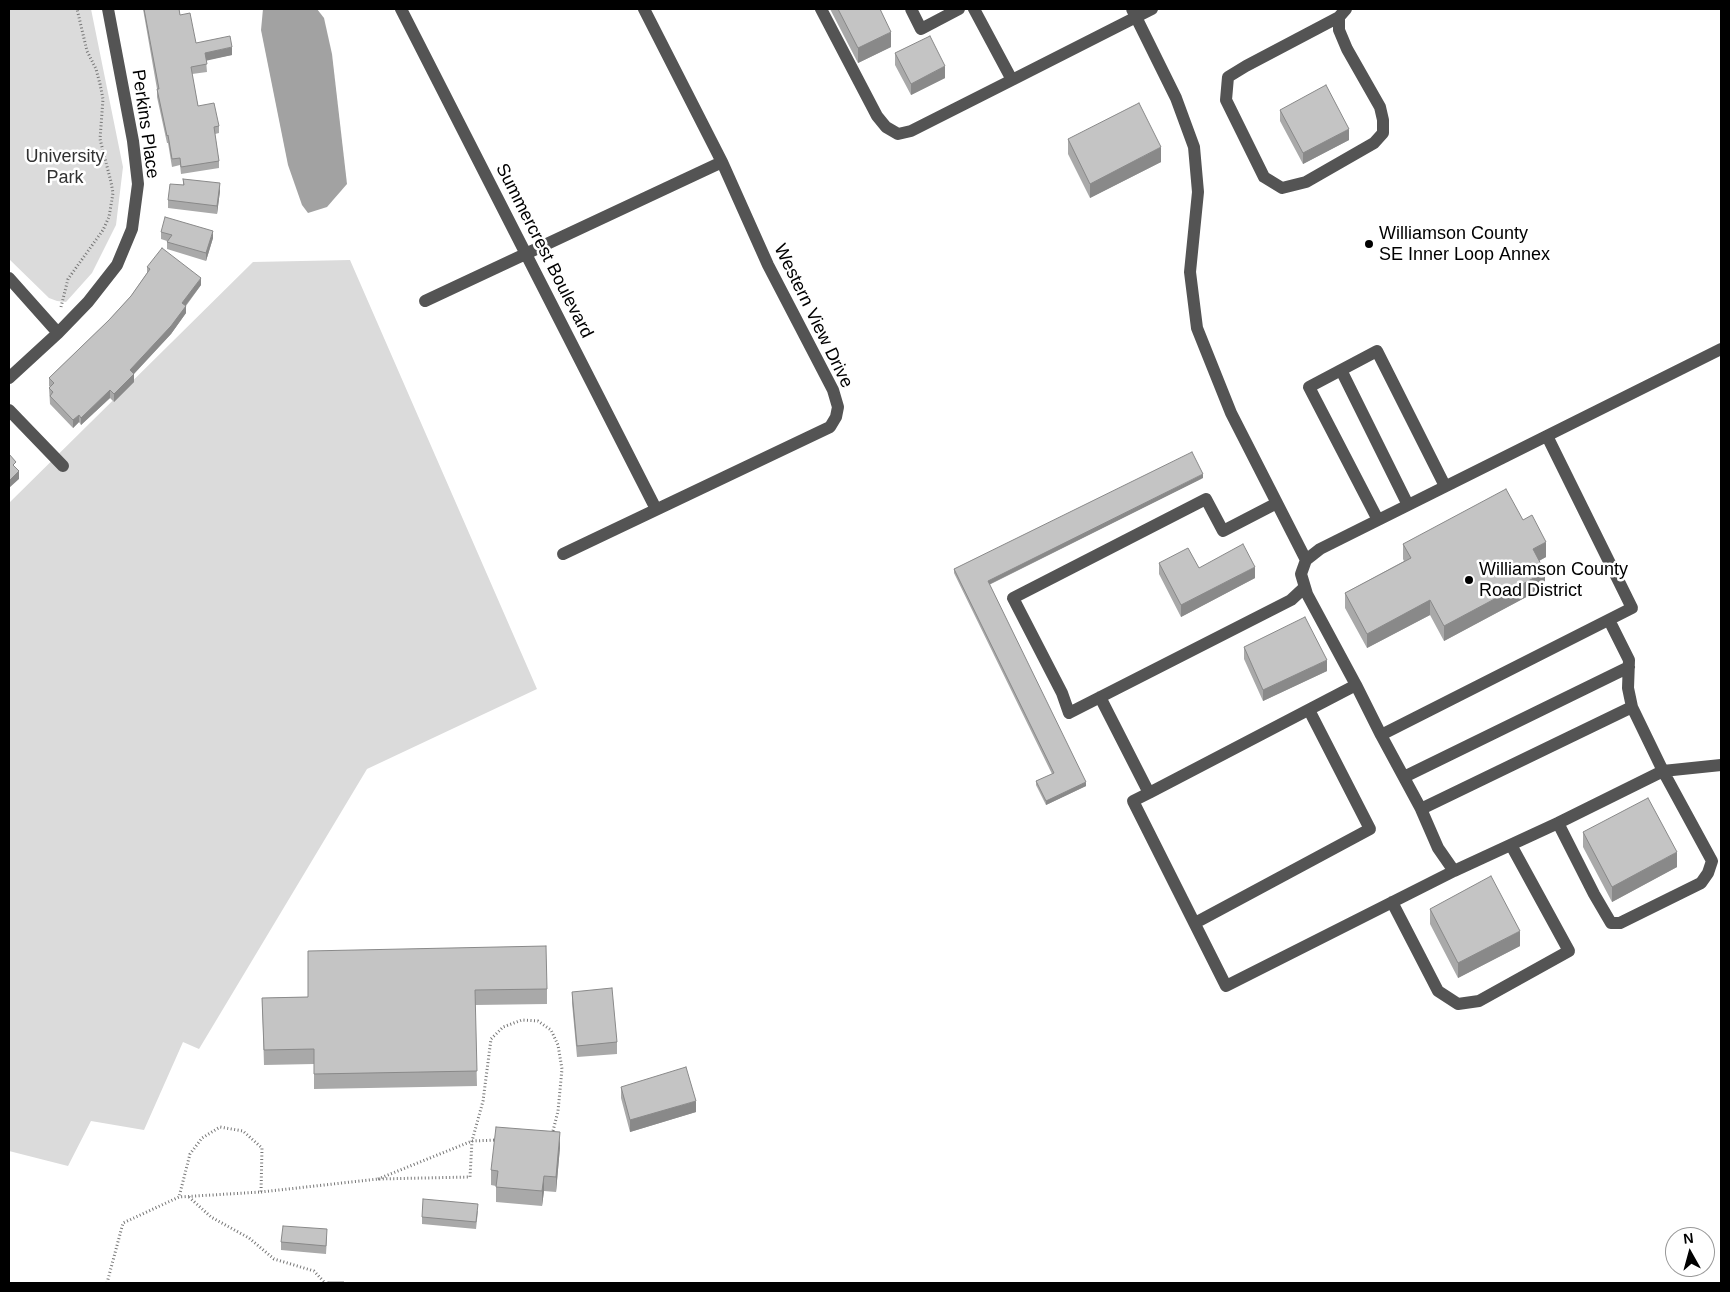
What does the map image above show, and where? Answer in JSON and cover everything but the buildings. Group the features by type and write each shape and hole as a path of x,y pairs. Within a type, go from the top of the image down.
{"street":[{"name":"Perkins Place","path":"9,378 58,333 88,302 117,265 132,229 138,184 133,141 108,9"},
{"name":"Summercrest Boulevard","path":"402,9 656,509"},
{"name":"Western View Drive","path":"563,554 830,427 836,417 838,407 832,390 768,265 722,162 644,9"},
{"path":"821,9 877,116 886,127 898,134 912,131 1030,71 1134,13 1152,9"},
{"path":"911,9 921,29 959,9"},
{"path":"974,9 1012,80"},
{"path":"1134,13 1176,98 1194,147 1198,192 1190,272 1197,328 1231,413 1306,560"},
{"path":"1343,13 1339,30 1347,49 1380,107 1383,133 1374,143 1306,182 1282,188 1264,177 1226,100 1228,77 1343,13"},
{"path":"425,301 722,162"},
{"path":"9,278 58,333"},
{"path":"1454,871 1438,848 1421,809 1380,735 1308,594 1301,574 1306,560 1320,549 1721,349"},
{"path":"1378,520 1309,386 1377,351 1445,486"},
{"path":"1341,370 1408,505"},
{"path":"9,410 63,466"},
{"path":"1380,735 1632,608 1547,436"},
{"path":"1277,503 1222,531 1206,499 1013,598 1062,693 1069,713 1291,600 1305,587"},
{"path":"1558,823 1611,923 1620,923 1701,883 1708,873 1712,860 1663,771 1632,707 1628,688 1629,660 1609,620"},
{"path":"1404,777 1629,667"},
{"path":"1356,685 1133,801 1226,986 1454,871 1558,823 1663,771 1721,765"},
{"path":"1100,697 1149,793"},
{"path":"1421,809 1632,707"},
{"path":"1195,923 1370,829 1309,710"},
{"path":"1392,902 1438,991 1458,1004 1479,1002 1569,951 1511,845"}],"path":[{"path":"61,307 68,279 102,230 108,217 113,194 100,139 103,99 96,69 87,51 77,9"},
{"path":"107,1283 123,1223 179,1197 261,1192 378,1179 470,1177 472,1141 483,1101 491,1039 503,1027 522,1020 538,1021 551,1030 558,1045 562,1069 558,1111 552,1136 543,1137"},
{"path":"179,1197 190,1154 202,1138 220,1127 243,1131 262,1148 261,1192"},
{"path":"378,1179 472,1141 500,1140"},
{"path":"189,1197 211,1217 249,1238 274,1259 314,1271 325,1283"}],"green space":[{"name":"University Park","path":"9,9 91,9 123,167 116,225 92,273 66,302 49,298 9,259"},
{"path":"350,260 537,689 367,769 199,1049 183,1042 144,1130 91,1121 68,1166 9,1151 9,503 253,262"}],"shaded area":[{"path":"263,9 317,9 324,18 332,54 347,184 327,207 308,213 302,205 288,165 261,30"}],"place":[{"name":"Williamson County SE Inner Loop Annex","path":"1369,244"},
{"name":"Williamson County Road District","path":"1469,580"}]}
